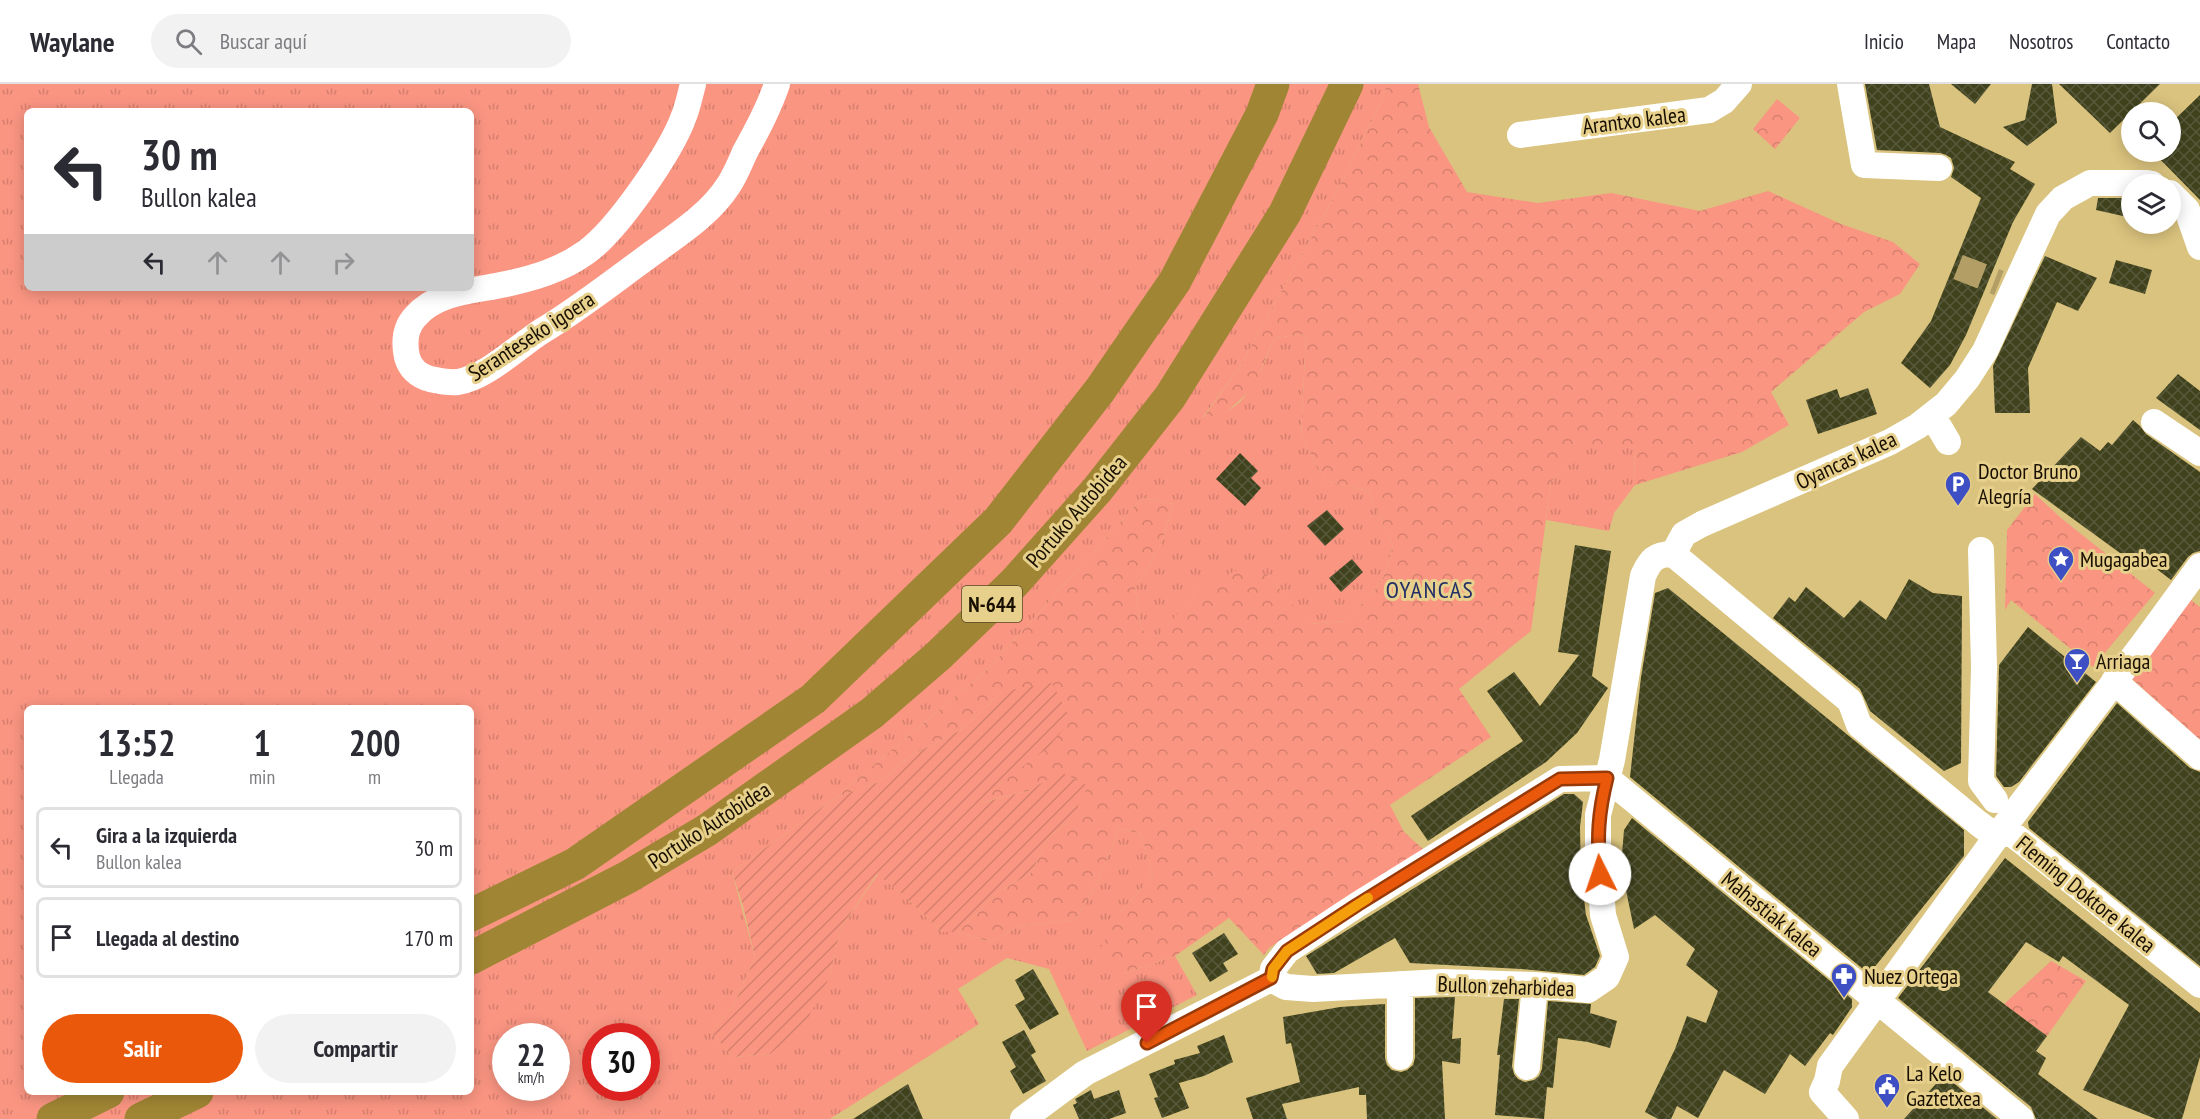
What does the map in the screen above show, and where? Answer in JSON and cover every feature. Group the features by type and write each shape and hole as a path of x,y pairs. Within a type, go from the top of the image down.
{"highway":[{"name":"Portuko Autobidea","path":"474,914 575,864 813,699 998,521 1100,390 1175,281 1262,114 1274,84"},
{"name":"Portuko Autobidea","path":"474,956 628,877 707,830 872,713 938,656 1014,583 1097,490 1170,397 1285,213 1347,84"},
{"path":"53,1119 102,1095"},
{"path":"141,1119 191,1095"}],"street":[{"name":"Seranteseko igoera","path":"474,291 556,270 587,252 636,197 667,150 684,117 693,84"},
{"name":"Seranteseko igoera","path":"472,291 439,298 423,308 412,319 406,333 405,346 408,360 414,371 424,377 456,382 484,371 526,341 565,318 701,217 727,187 771,104 777,84"},
{"name":"Arantxo kalea","path":"1520,135 1709,110 1724,101 1739,84"},
{"path":"1850,84 1864,165 1939,168"},
{"name":"Oyancas kalea","path":"1607,778 1643,576 1650,561 1659,554 1673,554 1684,534 1702,524 1890,442 1918,426 1946,404 1985,351 2048,214 2063,198 2090,183 2121,183"},
{"path":"2181,204 2187,210 2200,247"},
{"path":"1932,415 1948,442"},
{"path":"2154,422 2200,453"},
{"path":"1981,550 1984,667 1981,781 1995,800"},
{"name":"Fleming Doktore kalea","path":"1673,554 1850,701 1859,725 1978,823 1990,832 2012,834 2200,986"},
{"path":"1846,1119 1822,1092 1830,1066 2000,832 2200,566"},
{"path":"2114,681 2200,757"},
{"path":"1023,1119 1055,1109 1085,1073 1271,978 1273,969 1287,951 1560,779 1607,778"},
{"name":"Bullon zeharbidea","path":"1271,978 1286,987 1313,989 1442,982 1535,985 1588,990 1606,977 1616,957 1603,915 1598,851 1598,815 1607,778"},
{"name":"Mahastiak kalea","path":"1607,778 2021,1119"},
{"path":"1400,984 1400,1058"},
{"path":"1527,1067 1535,985"}],"green space":[{"path":"0,84 1387,84 1382,100 1342,182 1239,368 1203,417 1231,409 1242,400 1257,378 1274,338 1306,334 1301,437 1326,481 1368,491 1393,546 1382,582 1346,621 1308,624 1268,575 1201,588 1151,645 1140,625 1135,588 1161,544 1174,504 1142,498 988,669 835,798 732,872 755,957 734,1005 711,1032 733,1057 770,1054 829,978 841,928 878,874 942,932 958,932 991,942 1019,926 1075,920 1099,880 1119,828 1141,834 1153,876 1119,913 1123,974 1175,956 1197,995 1087,1051 1049,969 1007,958 958,989 979,1024 830,1119 0,1119"},
{"path":"1387,84 1418,84 1429,127 1467,192 1538,203 1611,193 1700,211 1768,191 1841,224 1893,242 1920,264 1900,294 1864,312 1771,392 1789,425 1742,452 1635,485 1634,446 1579,447 1551,482 1531,631 1459,689 1491,737 1390,805 1404,832 1424,850 1269,948 1264,955 1229,918 1175,956 1123,974 1096,957 1119,913 1153,876 1141,834 1119,828 1099,880 1075,920 1019,926 991,942 958,932 998,892 1031,873 1049,837 1071,820 1061,773 1028,791 980,803 1003,781 1003,691 961,730 912,755 879,782 835,798 988,669 1142,498 1174,504 1161,544 1135,588 1140,625 1151,644 1201,588 1241,568 1268,575 1309,624 1346,621 1382,582 1393,546 1368,491 1326,481 1301,437 1306,334 1274,338 1253,389 1224,414 1203,418 1239,368 1342,182 1382,100"},
{"path":"1777,99 1800,118 1775,149 1753,129"},
{"path":"1579,446 1634,446 1635,485 1614,513 1609,531 1546,520 1551,482"},
{"path":"2035,494 2061,518 2155,593 2093,667 2011,600 2005,610 2007,530"},
{"path":"2191,600 2200,607 2200,740 2131,678"},
{"path":"1052,683 1071,720 1049,747 1003,781 981,803 1028,791 1061,772 1088,786 1071,820 1049,837 1031,873 998,892 958,932 942,932 877,874 841,928 829,978 805,1024 770,1054 733,1057 711,1032 734,1005 755,957 732,872 835,798 879,782 912,755 961,730 1003,691"},
{"path":"2051,961 2086,981 2047,1036 2004,1004"}],"building":[{"path":"1865,84 1929,84 1940,127 2015,162 2010,169 2035,184 2013,222 1966,335 1950,365 1930,388 1901,363 1931,321 1981,198 1951,177 1954,168 1951,158 1946,155 1877,150"},
{"path":"1951,84 1991,84 1975,104"},
{"path":"2032,84 2052,84 2057,123 2027,146 2003,127 2025,120"},
{"path":"2059,84 2160,84 2142,102 2121,102 2121,122 2110,133"},
{"path":"2200,95 2200,200 2181,181 2181,174 2175,174 2163,162 2181,162 2181,113"},
{"path":"2098,198 2121,198 2121,216 2096,210"},
{"path":"2045,256 2097,278 2078,311 2057,302 2028,368 2030,413 1995,413 1993,366"},
{"path":"2116,260 2152,270 2145,294 2109,283"},
{"path":"2178,374 2200,391 2200,430 2156,398"},
{"path":"1868,388 1877,414 1818,434 1806,400 1837,389 1840,398"},
{"path":"2133,420 2146,434 2200,472 2200,551 2188,557 2171,580 2136,553 2120,553 2032,489 2081,437 2100,451 2108,442 2112,445"},
{"path":"1240,453 1258,471 1251,478 1261,488 1245,506 1216,479"},
{"path":"1327,510 1344,529 1325,546 1307,526"},
{"path":"1575,545 1611,551 1592,676 1608,688 1577,733 1546,762 1428,841 1411,816 1523,741 1487,691 1514,672 1540,706 1579,655 1558,652"},
{"path":"1352,559 1363,572 1341,592 1329,578"},
{"path":"1909,579 1933,593 1962,596 1961,763 1944,771 1870,711 1860,689 1773,618 1789,597 1795,602 1806,587 1844,618 1860,600 1886,620"},
{"path":"1668,588 1964,830 1964,856 1869,974 1630,777 1641,677 1655,593"},
{"path":"2028,627 2096,682 2019,782 2011,787 2004,787 1996,776 1999,665"},
{"path":"2117,703 2190,768 2200,772 2200,966 2029,828 2028,822"},
{"path":"1564,794 1574,794 1583,802 1580,827 1581,874 1586,915 1600,956 1595,967 1584,975 1410,963 1395,938 1334,973 1317,974 1306,956"},
{"path":"1632,818 1852,999 1852,1007 1833,1035 1830,1033 1805,1066 1790,1054 1765,1094 1724,1070 1698,1118 1677,1106 1671,1119 1658,1119 1645,1112 1675,1049 1687,1016 1706,1023 1718,991 1686,965 1695,949 1655,915 1634,929 1621,866 1624,830"},
{"path":"2005,858 2200,1013 2200,1057 2182,1119 2156,1119 2083,1090 2129,1005 2063,956 2059,962 2026,942 1988,992 2047,1036 2036,1051 2046,1058 2038,1074 2098,1119 2036,1119 2031,1107 1898,998"},
{"path":"1224,933 1238,954 1223,963 1228,971 1210,982 1192,953"},
{"path":"1033,969 1059,1014 1030,1030 1015,1005 1025,999 1015,980"},
{"path":"1455,997 1452,1039 1461,1038 1460,1064 1442,1061 1445,1119 1367,1119 1366,1095 1359,1095 1359,1087 1282,1104 1287,1119 1253,1119 1246,1098 1300,1082 1291,1043 1286,1044 1283,1017 1340,1007 1385,1004 1385,1058 1392,1070 1401,1072 1413,1065 1415,1058 1415,998"},
{"path":"1504,999 1519,999 1512,1066 1518,1079 1525,1082 1534,1080 1542,1069 1548,1001 1591,1004 1590,1013 1617,1021 1610,1048 1558,1038 1553,1088 1547,1087 1544,1119 1495,1115 1500,1055 1497,1055"},
{"path":"1024,1030 1036,1052 1031,1055 1046,1081 1023,1094 1010,1071 1016,1067 1002,1042"},
{"path":"1224,1035 1233,1062 1204,1076 1179,1083 1189,1108 1162,1118 1154,1098 1158,1097 1149,1074 1175,1064 1174,1060 1200,1053 1197,1046"},
{"path":"1944,1075 1997,1119 1904,1119"},
{"path":"908,1084 923,1119 853,1119"},
{"path":"1091,1090 1094,1099 1119,1090 1126,1113 1109,1119 1079,1119 1073,1105 1077,1103 1075,1099"}],"tunnel":[{"path":"1958,267 1999,283"}],"slow traffic":[{"path":"1272,977 1273,969 1287,951 1368,898"}],"place":[{"name":"Doctor Bruno Alegría","path":"1958,507"},
{"name":"Mugagabea","path":"2061,582"},
{"name":"Arriaga","path":"2077,684"},
{"name":"Nuez Ortega","path":"1844,999"},
{"name":"La Kelo Gaztetxea","path":"1887,1109"}],"district":[{"name":"OYANCAS","path":"1430,589"}],"route":[{"path":"1147,1043 1271,978 1273,969 1287,951 1560,779 1607,778 1598,815 1600,874"}]}
